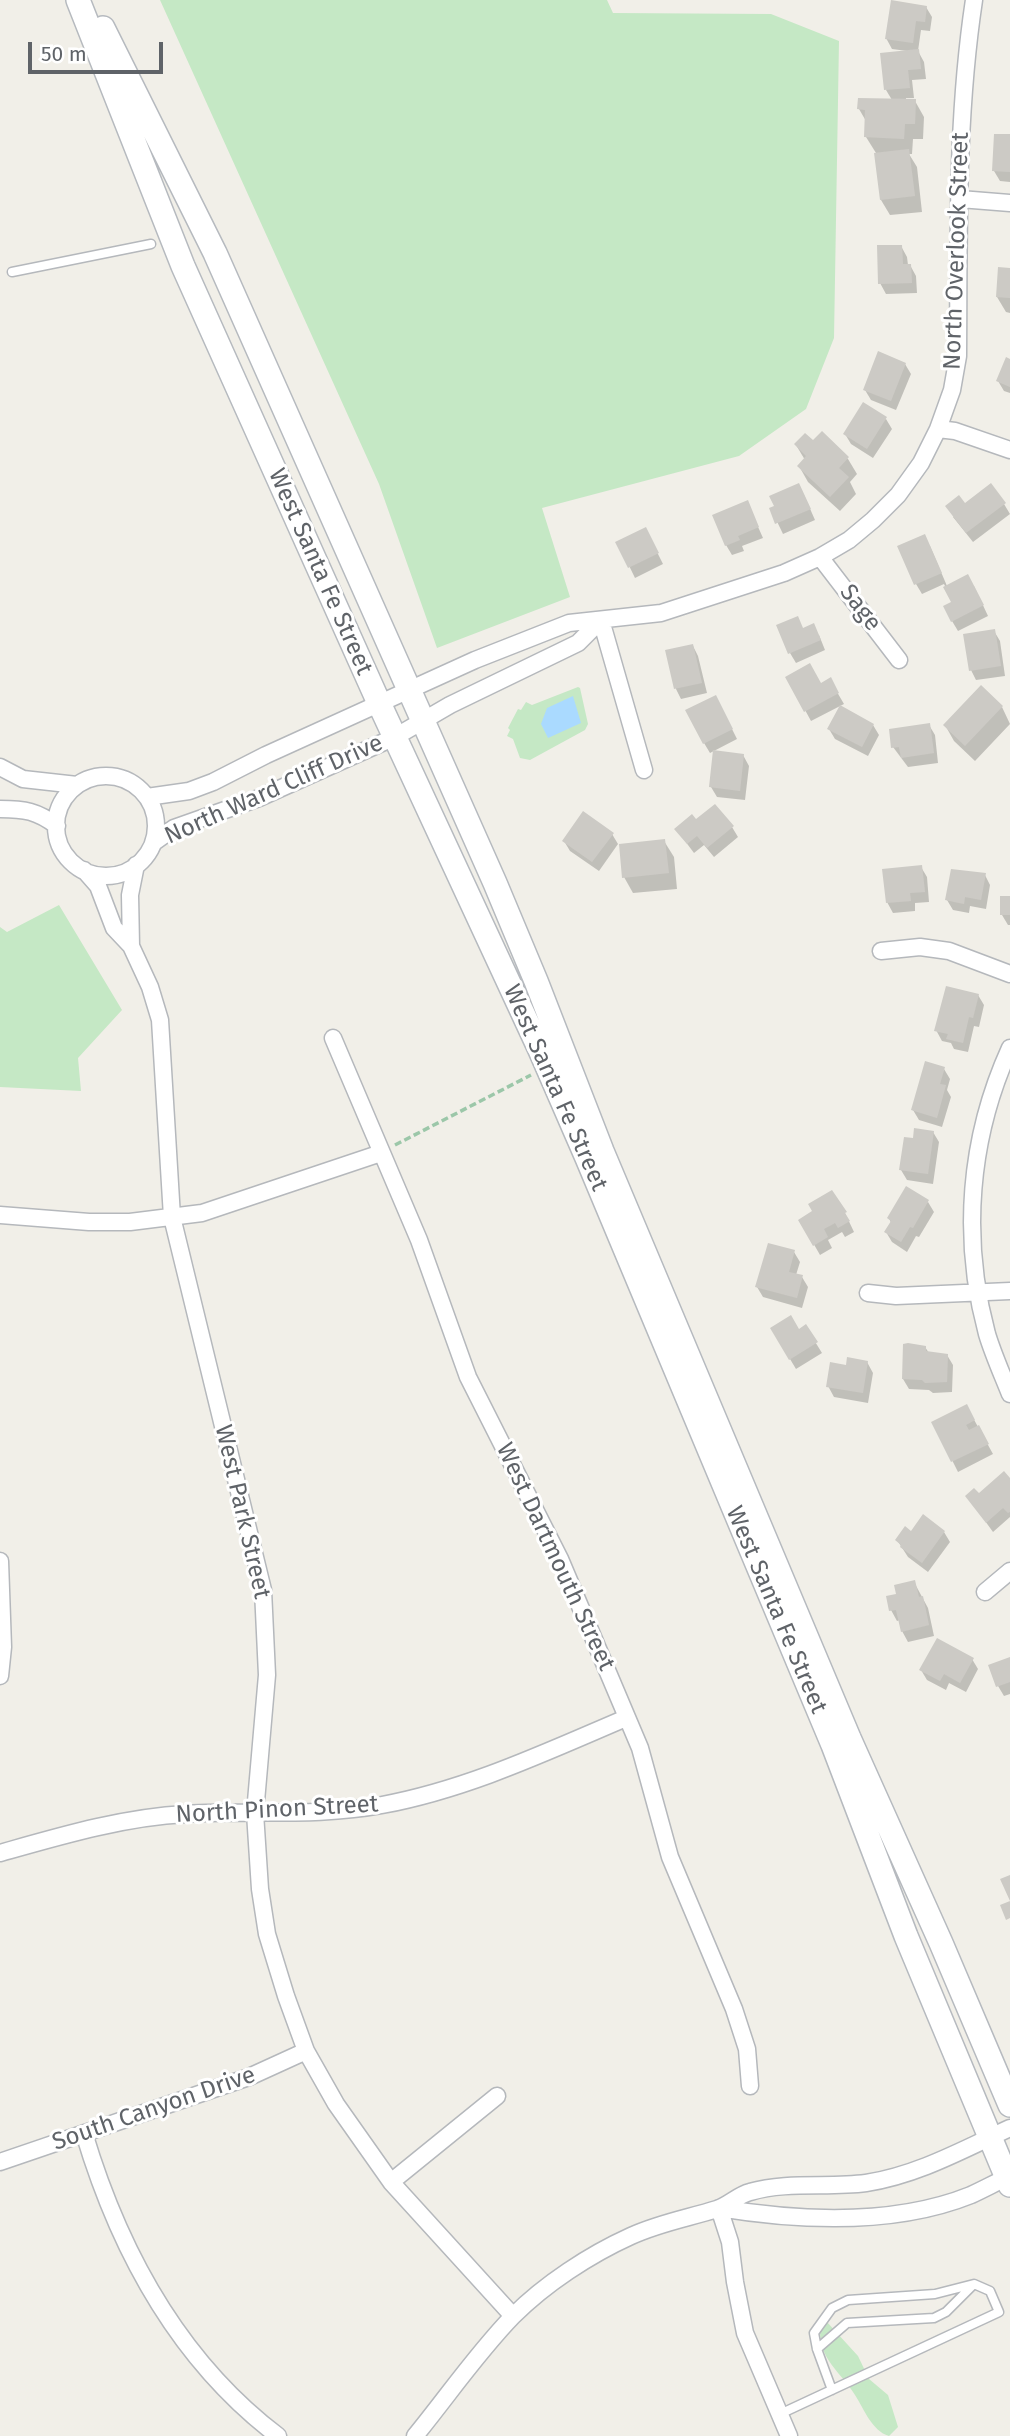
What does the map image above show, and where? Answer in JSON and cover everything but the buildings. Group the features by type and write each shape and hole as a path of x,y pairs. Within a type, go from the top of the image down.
{"street":[{"name":"West Santa Fe Street","path":"78,0 184,266 379,704 547,1067 833,1745 906,1936 1000,2133 1009,2180"},
{"name":"West Santa Fe Street","path":"89,0 215,253 516,932 602,1151 844,1726 1010,2105"},
{"name":"North Overlook Street","path":"379,704 569,623 661,613 784,573 849,540 898,495 921,463 953,390 958,356 959,146 966,54 974,0"},
{"path":"960,199 1010,203"},
{"path":"938,429 955,430 1010,450"},
{"name":"Sage","path":"820,556 899,660"},
{"path":"395,737 450,705 578,643 601,620 643,770"},
{"name":"North Ward Cliff Drive","path":"147,797 189,791 213,782 379,704"},
{"name":"North Ward Cliff Drive","path":"153,843 174,828 259,798 395,737"},
{"path":"0,767 23,779 77,785"},
{"path":"91,778 122,778 136,785 147,797 154,811 156,826 153,843 136,865 115,875 98,875 84,870 68,858 60,843 57,826 59,811 66,796 77,785 91,778"},
{"path":"0,809 40,813 57,826"},
{"name":"West Park Street","path":"131,946 130,895 136,865"},
{"name":"West Park Street","path":"84,870 98,886 114,928 131,946 150,987 160,1020 172,1217 263,1590 267,1675 255,1813 260,1889 267,1934 306,2050 336,2104 391,2182 513,2316"},
{"path":"881,951 920,947 949,951 1010,974"},
{"name":"West Dartmouth Street","path":"333,1038 419,1240 468,1377 560,1559 648,1772 670,1857 734,2009 747,2049 750,2086"},
{"path":"1010,1048 989,1100 979,1144 971,1227 973,1266 988,1336 1010,1394"},
{"path":"0,1215 130,1222 202,1213 381,1153"},
{"path":"868,1293 896,1296 1010,1291"},
{"path":"0,1562 3,1647 0,1676"},
{"path":"985,1592 1010,1571"},
{"name":"North Pinon Street","path":"0,1852 125,1822 184,1814 379,1806 420,1797 495,1774 626,1718"},
{"name":"South Canyon Drive","path":"0,2162 249,2077 306,2050"},
{"path":"391,2182 497,2096"},
{"path":"84,2133 100,2186 126,2244 158,2303 187,2345 224,2390 278,2436"},
{"path":"415,2436 513,2316 549,2286 589,2259 631,2236 673,2219 719,2208 748,2192 778,2186 866,2183 902,2174 945,2159 1000,2133"},
{"path":"719,2208 764,2216 855,2219 914,2211 959,2199 1009,2180"},
{"path":"719,2208 730,2242 746,2333 789,2436"}],"lane":[{"path":"12,272 151,244"},
{"path":"780,2414 832,2390 999,2312 990,2291 974,2284 935,2294 848,2300 832,2308 814,2333 832,2390"},
{"path":"817,2349 847,2323 934,2318 946,2312 974,2284"}],"path":[{"path":"381,1153 547,1067"}],"green space":[{"path":"160,0 607,0 613,13 771,14 839,41 834,338 806,409 739,456 542,508 570,597 437,648 379,484"},
{"path":"578,687 588,724 585,730 530,760 520,758 513,739 507,736 518,709 521,710 526,702 532,705"},
{"path":"59,905 122,1010 78,1058 81,1091 0,1087 0,927 7,932"},
{"path":"827,2322 858,2356 869,2379 888,2395 898,2427 889,2436 873,2425 827,2357 820,2329"}],"water":[{"path":"573,696 581,723 548,738 541,724 547,708"}]}
